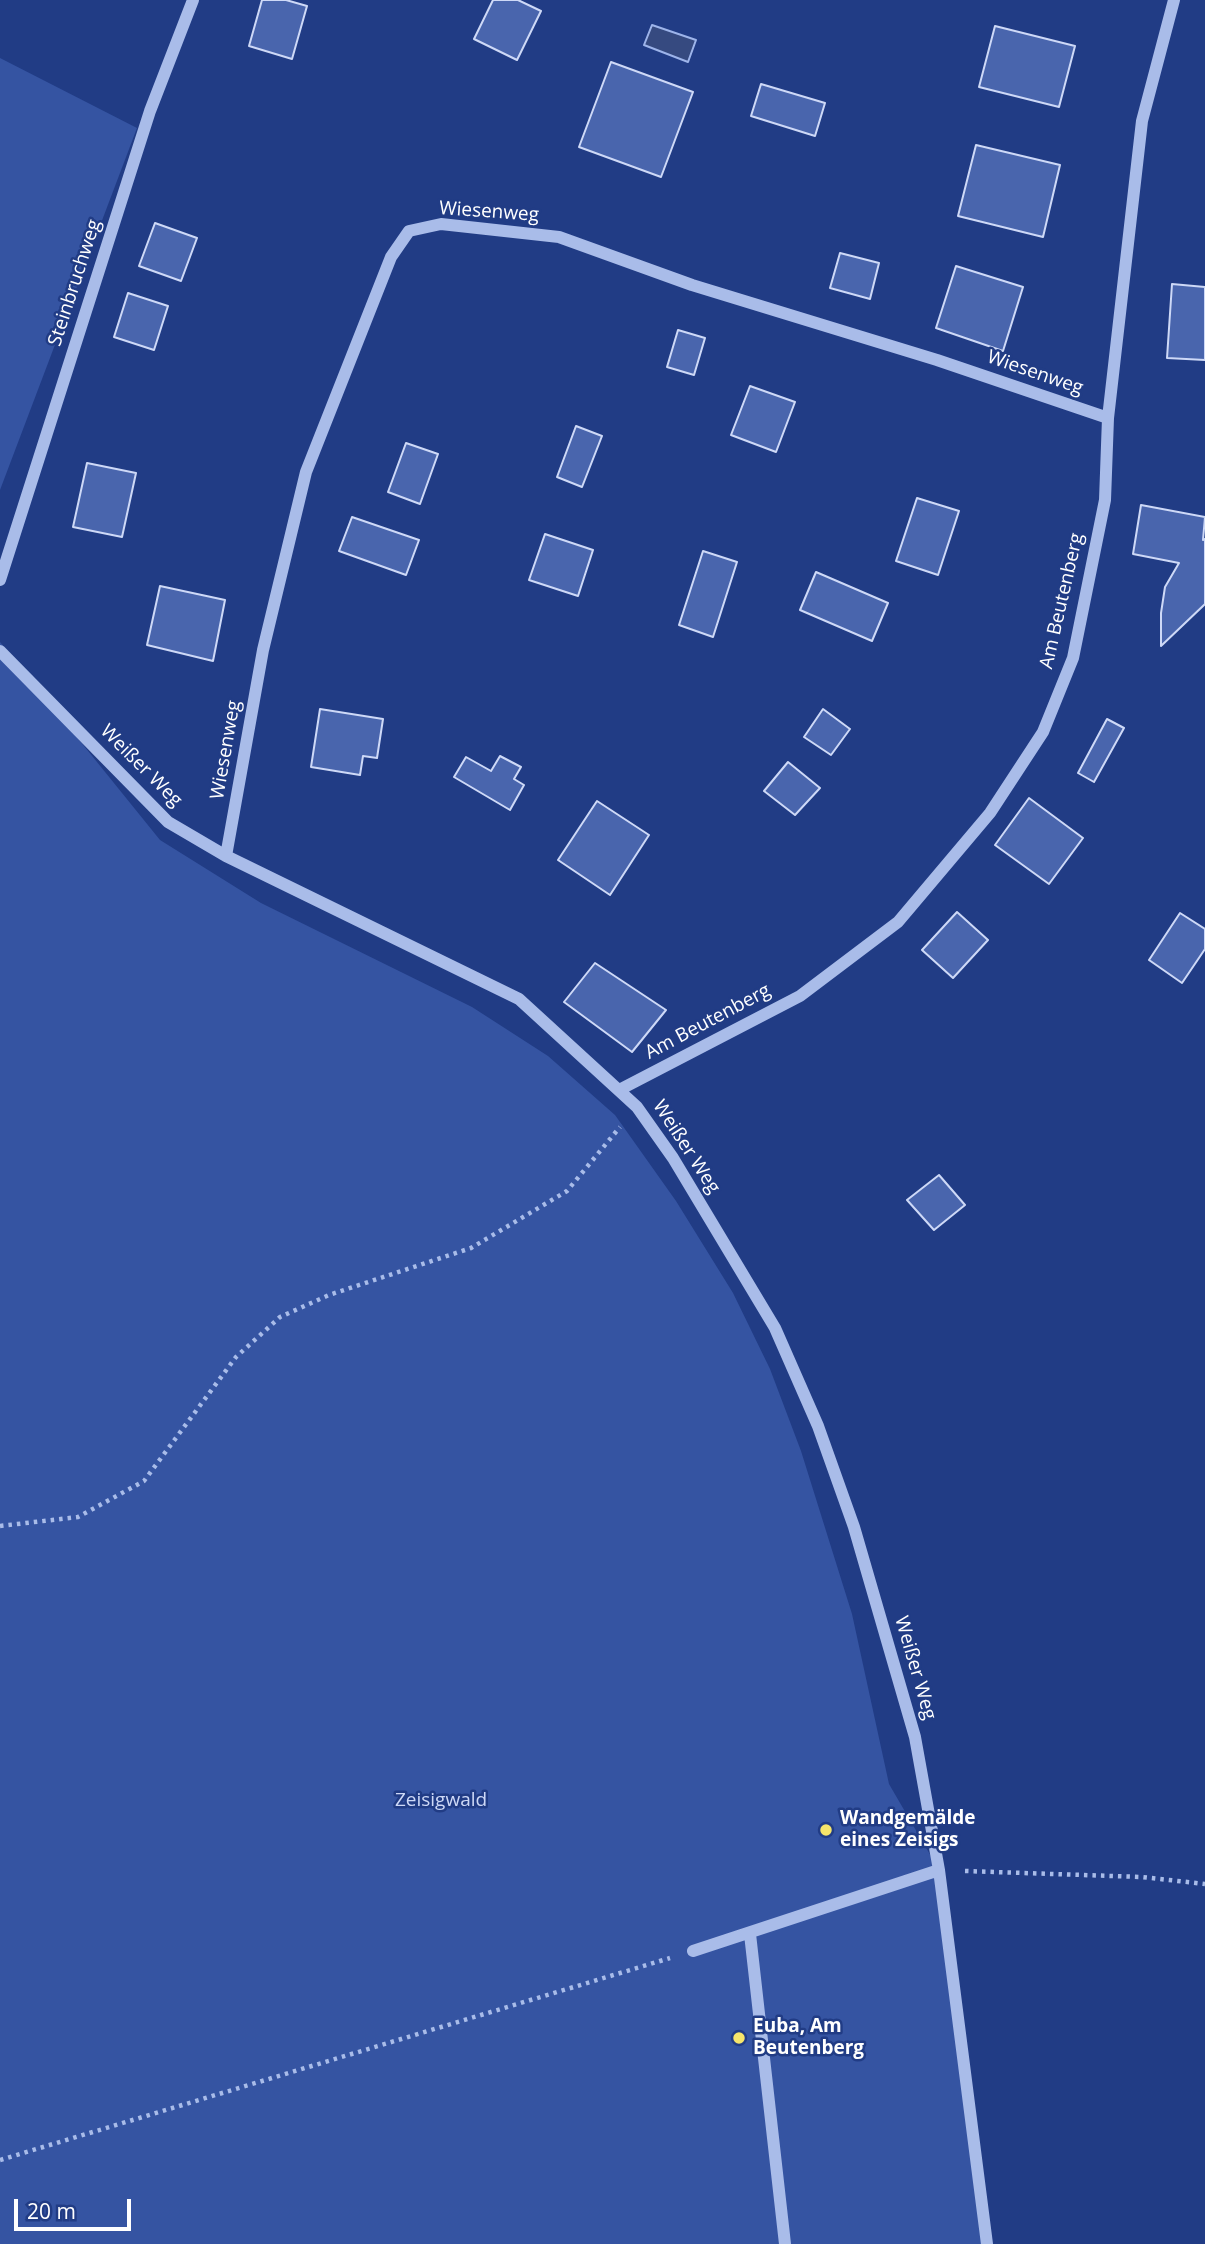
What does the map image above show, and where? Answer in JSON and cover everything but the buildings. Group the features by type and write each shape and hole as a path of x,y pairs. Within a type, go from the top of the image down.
{"street":[{"name":"Steinbruchweg","path":"0,580 150,111 193,0"},
{"name":"Am Beutenberg","path":"619,1090 800,996 898,922 990,813 1043,732 1073,658 1105,500 1108,418 1142,121 1174,0"},
{"name":"Wiesenweg","path":"226,856 263,650 306,472 391,257 410,230 440,224 559,237 692,285 937,360 1108,418"},
{"name":"Weißer Weg","path":"0,651 168,822 226,856 519,999 637,1107 674,1158 775,1328 818,1426 854,1527 915,1737 939,1870 987,2244"},
{"path":"693,1951 939,1870"},
{"path":"750,1934 785,2244"}],"path":[{"path":"0,1526 78,1517 144,1480 236,1357 280,1317 329,1295 471,1248 567,1191 637,1107"},
{"path":"939,1870 1142,1877 1205,1884"},
{"path":"0,2160 693,1951"}],"green space":[{"path":"0,58 137,128 0,490"},
{"name":"Zeisigwald","path":"0,642 160,840 261,903 472,1007 548,1056 615,1115 676,1201 733,1293 770,1369 801,1451 852,1614 889,1784 939,1870 987,2244 0,2244"}],"shaded area":[{"path":"652,25 696,40 688,62 644,45"}],"place":[{"name":"Wandgemälde eines Zeisigs","path":"826,1830"},
{"name":"Euba, Am Beutenberg","path":"739,2038"}]}
